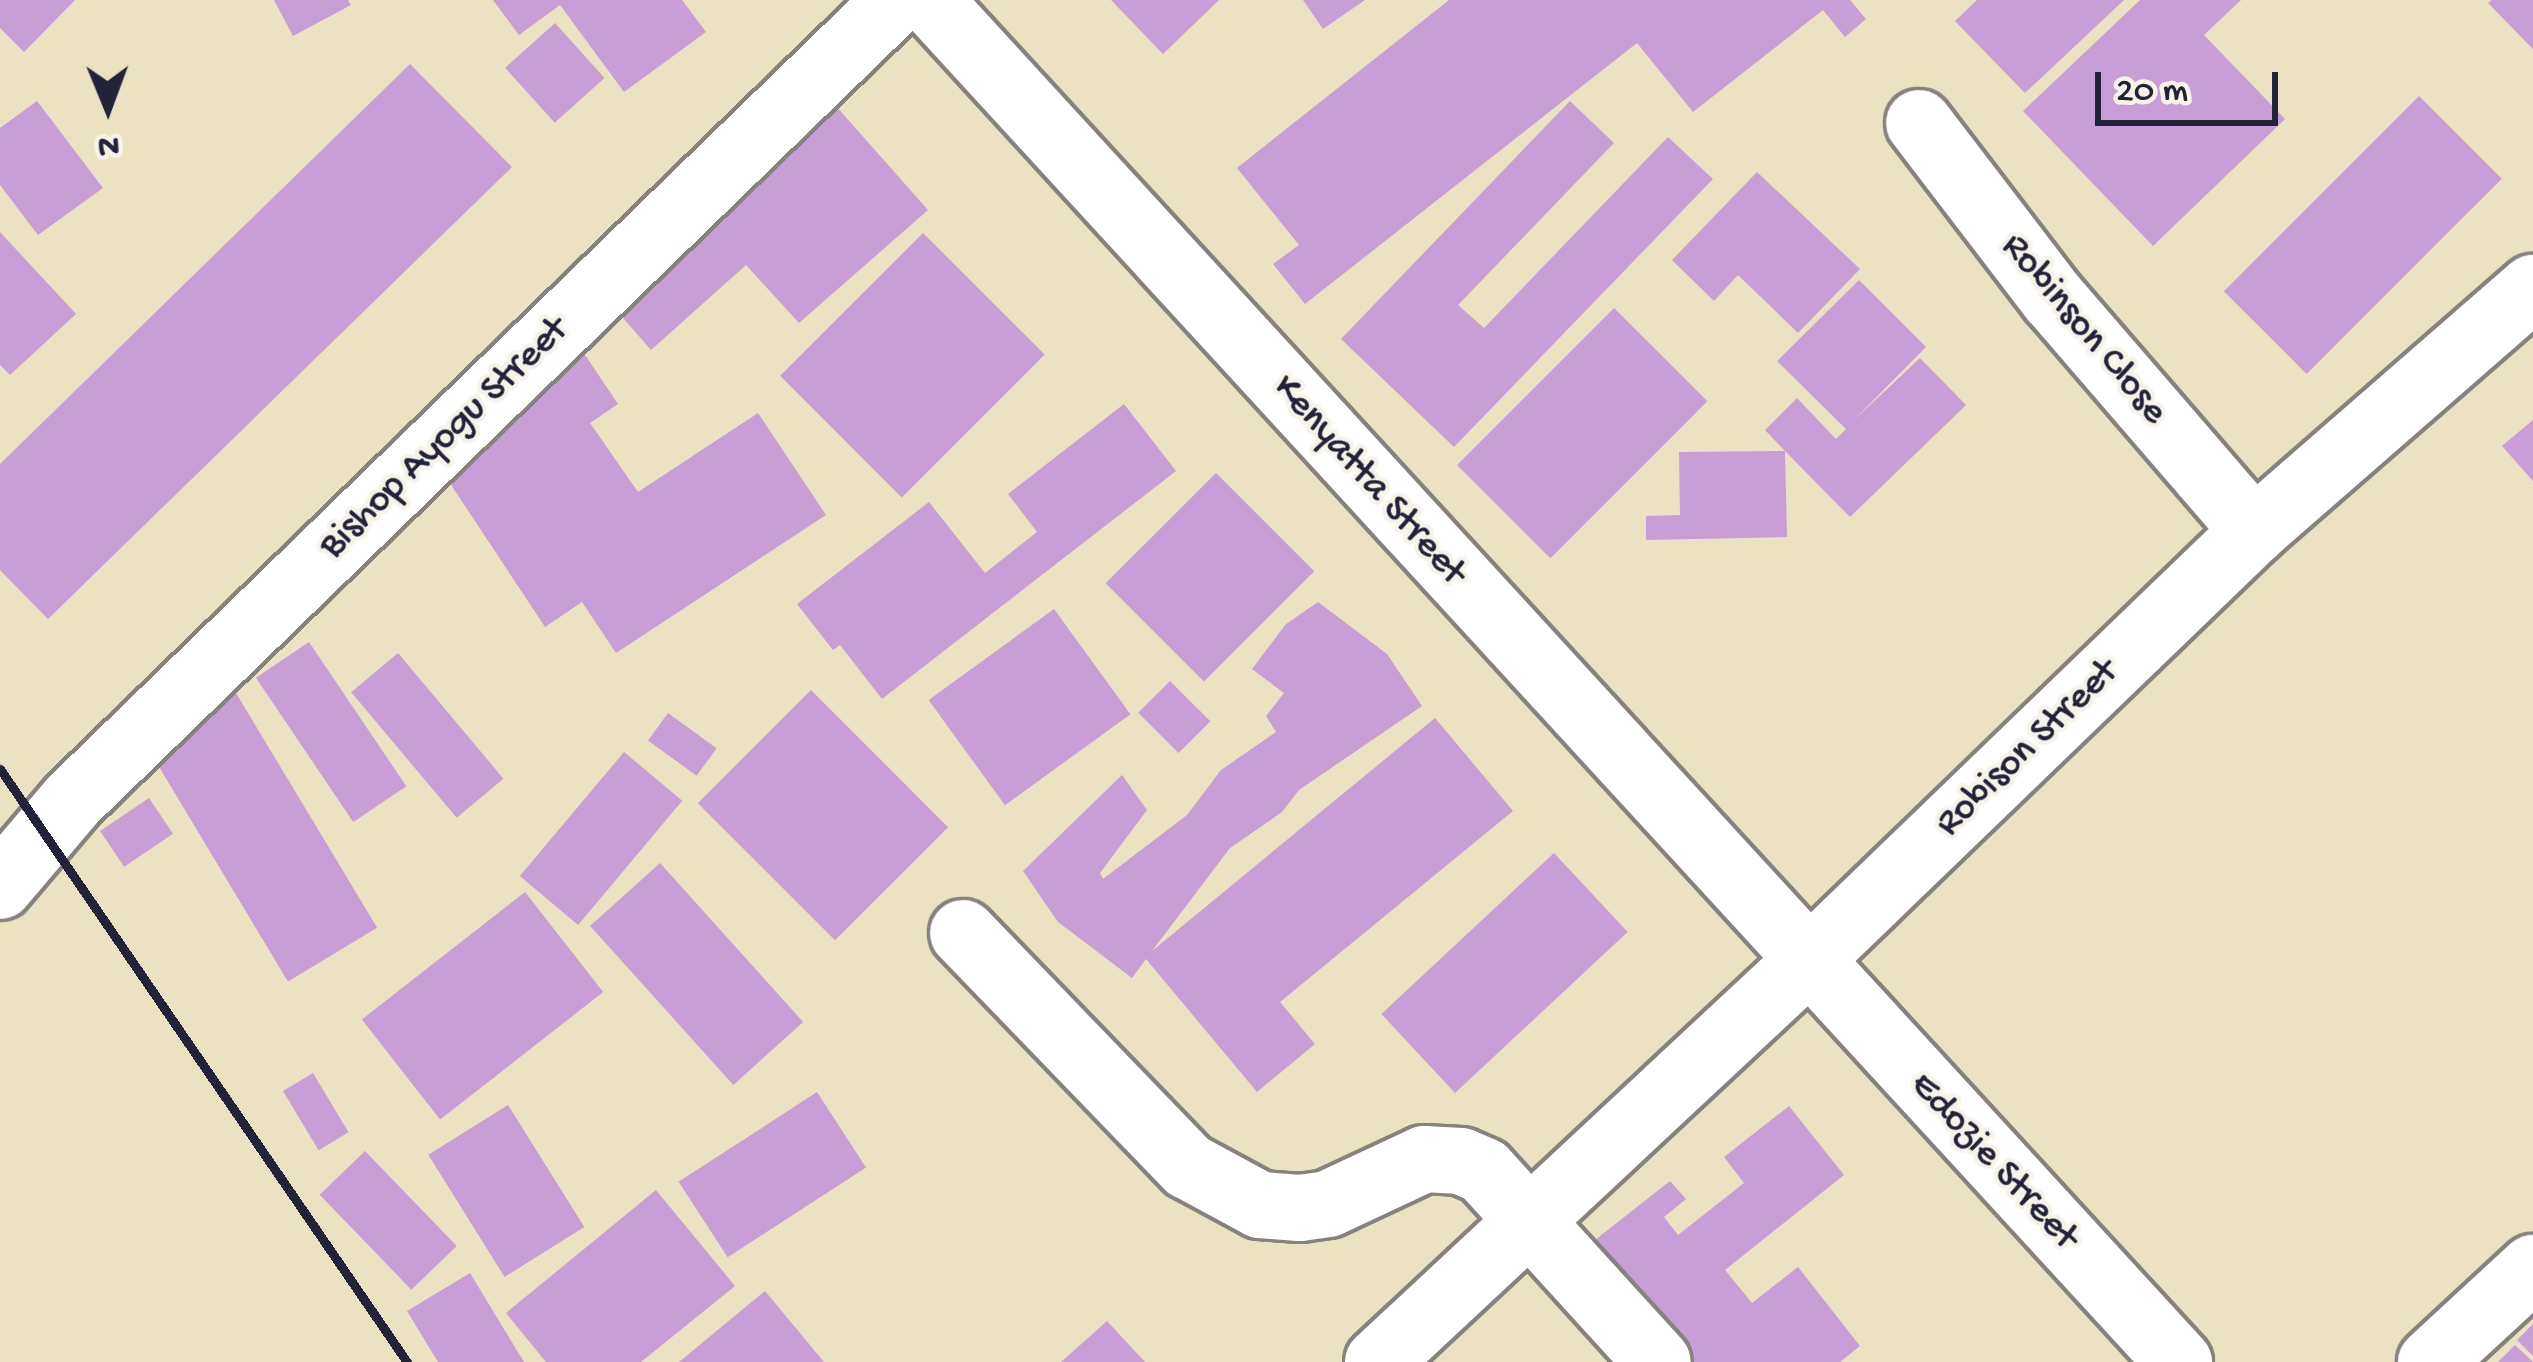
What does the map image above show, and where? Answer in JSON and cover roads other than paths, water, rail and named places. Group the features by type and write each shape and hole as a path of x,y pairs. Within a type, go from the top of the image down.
{"street":[{"name":"Bishop Ayogu Street","path":"0,886 43,830 897,0"},
{"name":"Kenyatta Street","path":"929,0 1807,962"},
{"name":"Robinson Close","path":"1919,123 2053,298 2254,531"},
{"name":"Robison Street","path":"1378,1362 1807,962 2254,531 2533,288"},
{"path":"963,933 1188,1166 1260,1205 1300,1208 1328,1204 1424,1159 1461,1161 1484,1171 1658,1362"},
{"name":"Edozie Street","path":"1807,962 2179,1362"},
{"path":"2431,1362 2533,1268"}],"railway":[{"path":"0,769 407,1362"}]}
